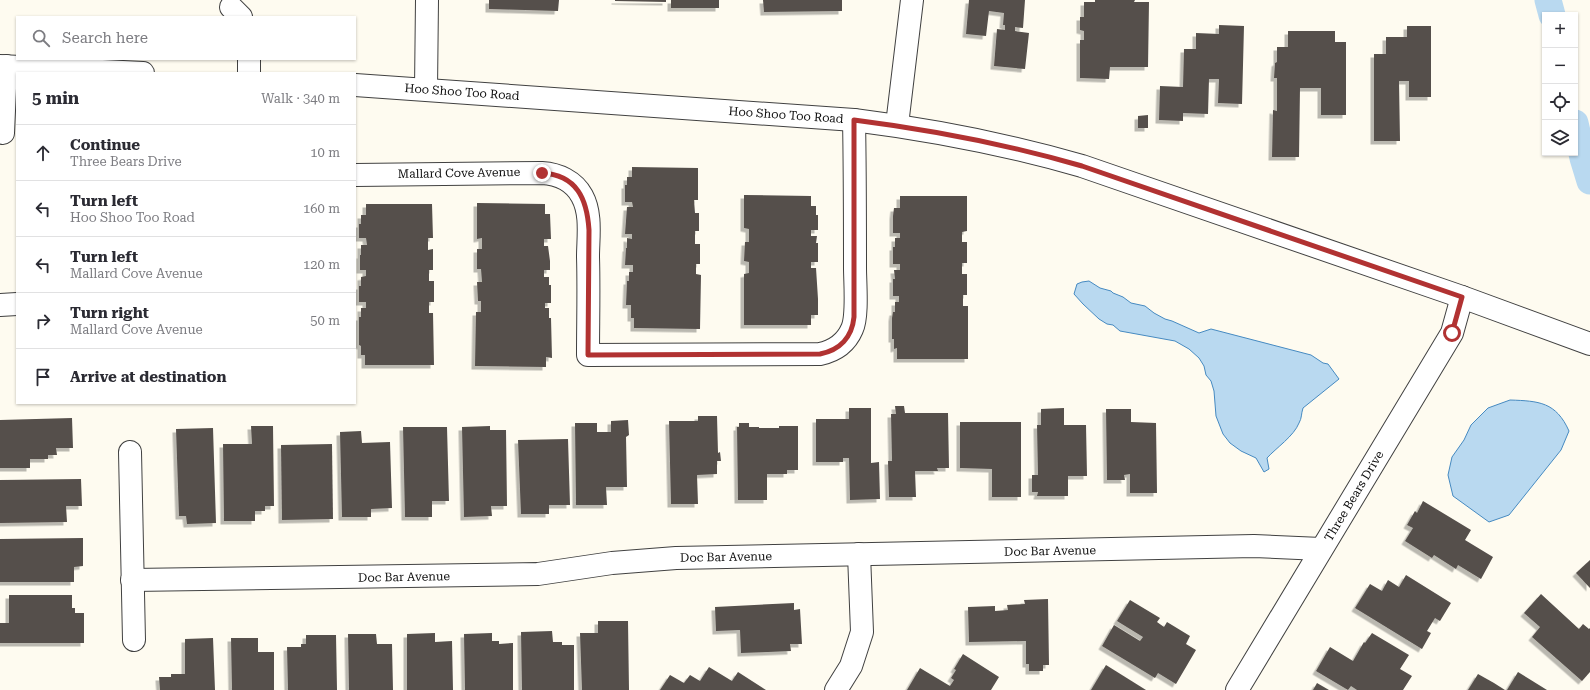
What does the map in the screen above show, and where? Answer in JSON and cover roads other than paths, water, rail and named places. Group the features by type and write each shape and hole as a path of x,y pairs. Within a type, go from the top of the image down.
{"street":[{"path":"426,89 427,0"},
{"path":"897,125 912,0"},
{"path":"248,60 249,72"},
{"path":"6,133 3,66 100,72"},
{"name":"Hoo Shoo Too Road","path":"356,84 854,120 897,125 964,136 1029,151 1082,166 1462,297 1590,344"},
{"name":"Mallard Cove Avenue","path":"356,175 551,173 568,180 576,187 583,197 588,223 588,355 820,354 829,352 837,347 849,337 853,328 855,286 854,120"},
{"name":"Three Bears Drive","path":"1237,690 1452,333 1462,297"},
{"path":"0,305 16,304"},
{"path":"130,452 134,640"},
{"name":"Doc Bar Avenue","path":"132,580 538,574 612,562 859,554 1254,546 1322,550"},
{"path":"836,690 851,666 862,632 859,554"}],"water":[{"path":"1089,281 1100,288 1111,291 1123,297 1131,303 1145,306 1165,319 1199,333 1211,329 1311,355 1323,363 1328,364 1339,379 1303,408 1301,419 1297,428 1267,458 1269,469 1264,472 1256,458 1241,451 1230,443 1223,434 1216,416 1214,391 1211,381 1206,375 1204,366 1199,358 1189,349 1175,341 1120,331 1113,325 1107,324 1099,319 1074,294 1077,284"},
{"path":"1510,400 1530,401 1546,405 1558,414 1564,421 1569,431 1561,450 1509,515 1489,522 1453,496 1448,475 1452,457 1464,440 1471,425 1488,408"}],"waterway":[{"path":"1548,0 1551,12"},
{"path":"1578,136 1590,181"}]}
